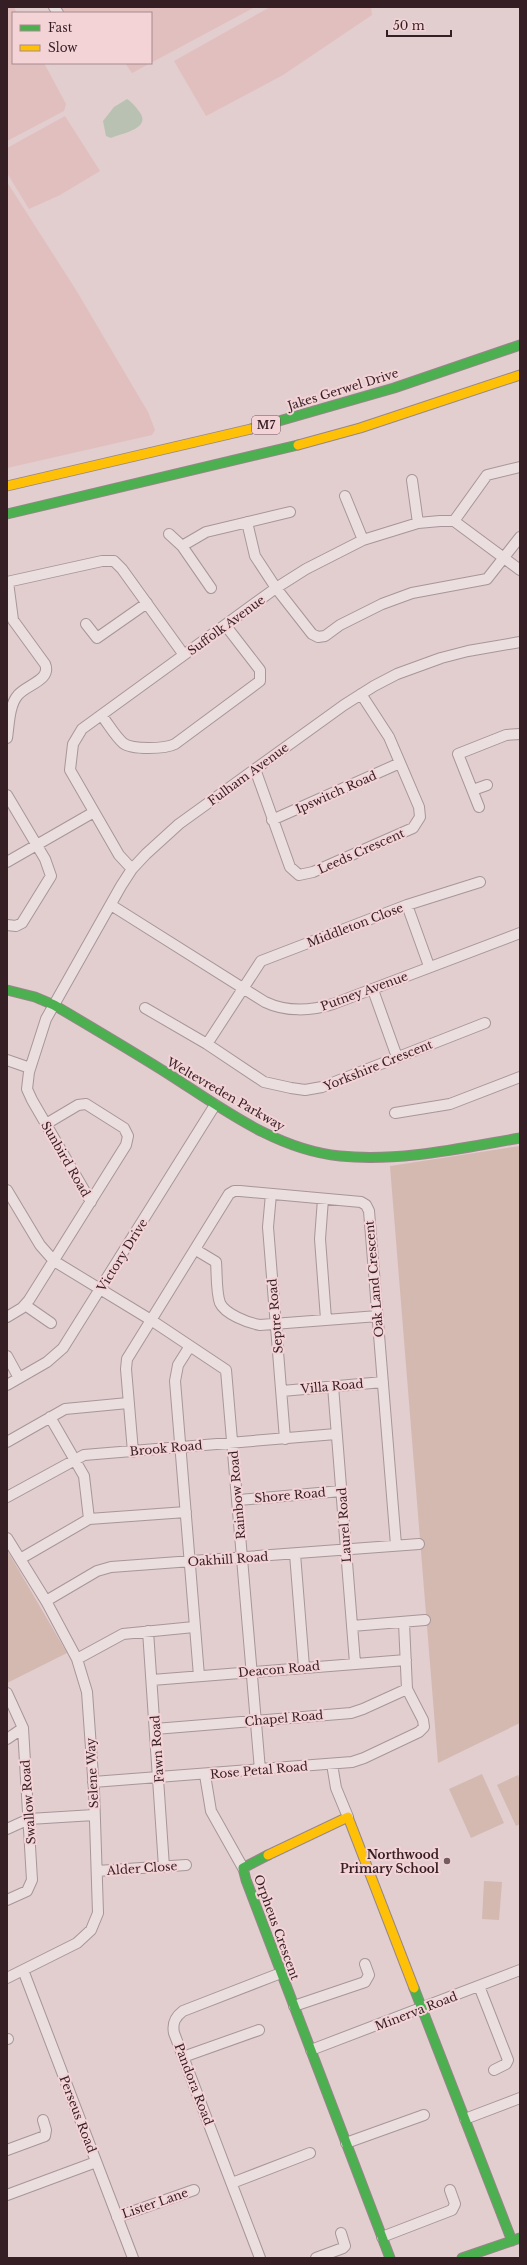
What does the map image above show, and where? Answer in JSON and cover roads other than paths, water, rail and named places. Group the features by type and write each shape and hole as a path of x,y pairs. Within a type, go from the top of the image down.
{"street":[{"name":"Jakes Gerwel Drive","path":"7,486 138,458 248,430 354,400 520,345"},
{"name":"M7","path":"7,514 256,456 360,428 520,375"},
{"path":"520,467 487,475 454,521 520,570"},
{"path":"412,480 418,523"},
{"path":"345,496 363,540"},
{"path":"182,546 206,532 290,512"},
{"name":"Suffolk Avenue","path":"132,868 119,855 72,775 70,765 74,744 79,732 276,588 312,566 363,540 418,523 454,521"},
{"path":"247,522 256,556 276,588 312,634 323,637 340,625 382,604 412,593 482,581 491,576 520,537"},
{"path":"169,534 182,546 211,588"},
{"path":"7,738 16,698 44,676 47,670 45,664 10,622 8,582 110,560 119,565 184,655"},
{"path":"86,624 97,638 147,603"},
{"path":"102,716 126,745 163,748 175,744 260,681 260,670 226,626"},
{"name":"Fulham Avenue","path":"54,1006 132,868 179,824 361,694 397,674 468,650 520,642"},
{"name":"Leeds Crescent","path":"255,769 290,867 293,871 302,875 413,828 420,817 419,807 380,720 361,694"},
{"path":"479,807 458,754 506,735 520,734"},
{"name":"Ipswitch Road","path":"272,820 400,763"},
{"path":"473,790 487,785"},
{"path":"7,795 50,870 50,881 22,923 16,926 7,925"},
{"path":"7,862 94,812"},
{"name":"Middleton Close","path":"243,989 261,961 407,905 480,882"},
{"path":"407,905 429,966"},
{"name":"Putney Avenue","path":"111,906 271,1005 308,1010 324,1007 373,990 429,966 520,933"},
{"path":"207,1044 243,989"},
{"name":"Weltevreden Parkway","path":"7,990 35,997 54,1006 121,1045 215,1105 264,1133 284,1142 320,1153 338,1156 382,1158 407,1156 520,1138"},
{"path":"373,990 397,1057"},
{"name":"Sunbird Road","path":"7,1316 25,1304 91,1202 28,1093 27,1085 30,1068 46,1018 54,1006"},
{"name":"Yorkshire Crescent","path":"145,1008 207,1044 264,1082 280,1087 305,1090 322,1087 485,1023"},
{"path":"7,1060 30,1068"},
{"path":"395,1113 450,1104 520,1077"},
{"path":"46,1124 78,1105 86,1104 124,1128 128,1136 126,1145 91,1202"},
{"name":"Victory Drive","path":"7,1385 57,1355 215,1105"},
{"name":"Rainbow Road","path":"7,1190 11,1204 40,1245 54,1261 151,1320 226,1370 260,1770"},
{"name":"Oak Land Crescent","path":"132,1452 128,1403 127,1359 196,1250 229,1194 234,1191 240,1191 323,1199 366,1205 369,1211 396,1545"},
{"name":"Septre Road","path":"271,1194 268,1227 285,1439"},
{"path":"323,1199 320,1239 326,1319"},
{"path":"196,1250 216,1262 220,1302 224,1308 250,1323 275,1324 378,1316"},
{"path":"25,1304 52,1323"},
{"path":"190,1346 178,1365 175,1374 199,1676"},
{"path":"7,1356 19,1378"},
{"name":"Villa Road","path":"282,1391 383,1382"},
{"name":"Laurel Road","path":"333,1386 355,1663"},
{"path":"7,1442 50,1417 71,1407 128,1403"},
{"path":"50,1417 86,1480 89,1519"},
{"name":"Brook Road","path":"7,1497 74,1459 84,1455 336,1434"},
{"name":"Shore Road","path":"238,1500 341,1491"},
{"path":"20,1559 89,1519 186,1512"},
{"name":"Selene Way","path":"7,1538 46,1601 77,1659 87,1692 93,1782 98,1913 91,1930 76,1943 7,1978"},
{"name":"Oakhill Road","path":"46,1601 103,1569 418,1544"},
{"path":"295,1554 304,1667"},
{"path":"352,1626 404,1623 425,1620"},
{"path":"404,1623 407,1689"},
{"path":"77,1659 117,1636 148,1631 194,1627"},
{"name":"Fawn Road","path":"148,1631 164,1867"},
{"name":"Deacon Road","path":"152,1680 406,1660"},
{"name":"Rose Petal Road","path":"93,1782 205,1775 332,1764 364,1758 419,1732 424,1727 423,1720 407,1689"},
{"name":"Chapel Road","path":"155,1729 351,1713 364,1709 407,1689"},
{"name":"Swallow Road","path":"7,1693 23,1728 29,1819 31,1886 27,1890 7,1900"},
{"path":"7,1738 23,1728"},
{"path":"332,1764 336,1788 465,2119 516,2240 462,2258"},
{"path":"205,1775 211,1811 243,1868"},
{"path":"7,1829 29,1819 94,1815"},
{"name":"Orpheus Crescent","path":"348,1817 326,1826 243,1868 246,1880 310,2050 390,2258"},
{"name":"Alder Close","path":"97,1871 186,1865"},
{"path":"294,2006 366,1982 369,1975 365,1964"},
{"name":"Perseus Road","path":"23,1970 133,2258"},
{"name":"Pandora Road","path":"260,2258 173,2028 175,2018 183,2011 281,1973"},
{"name":"Minerva Road","path":"310,2050 480,1986 519,1973"},
{"path":"480,1986 508,2060 506,2064 494,2070"},
{"path":"183,2056 259,2030"},
{"path":"465,2119 520,2098"},
{"path":"346,2143 424,2115"},
{"path":"7,2150 45,2136 46,2130 43,2120"},
{"path":"232,2183 310,2153"},
{"path":"7,2195 96,2162"},
{"name":"Lister Lane","path":"117,2217 194,2190"},
{"path":"382,2237 452,2210 455,2204 450,2190"},
{"path":"316,2258 343,2248 345,2246 341,2233"}],"place":[{"name":"Northwood Primary School","path":"447,1861"}]}
